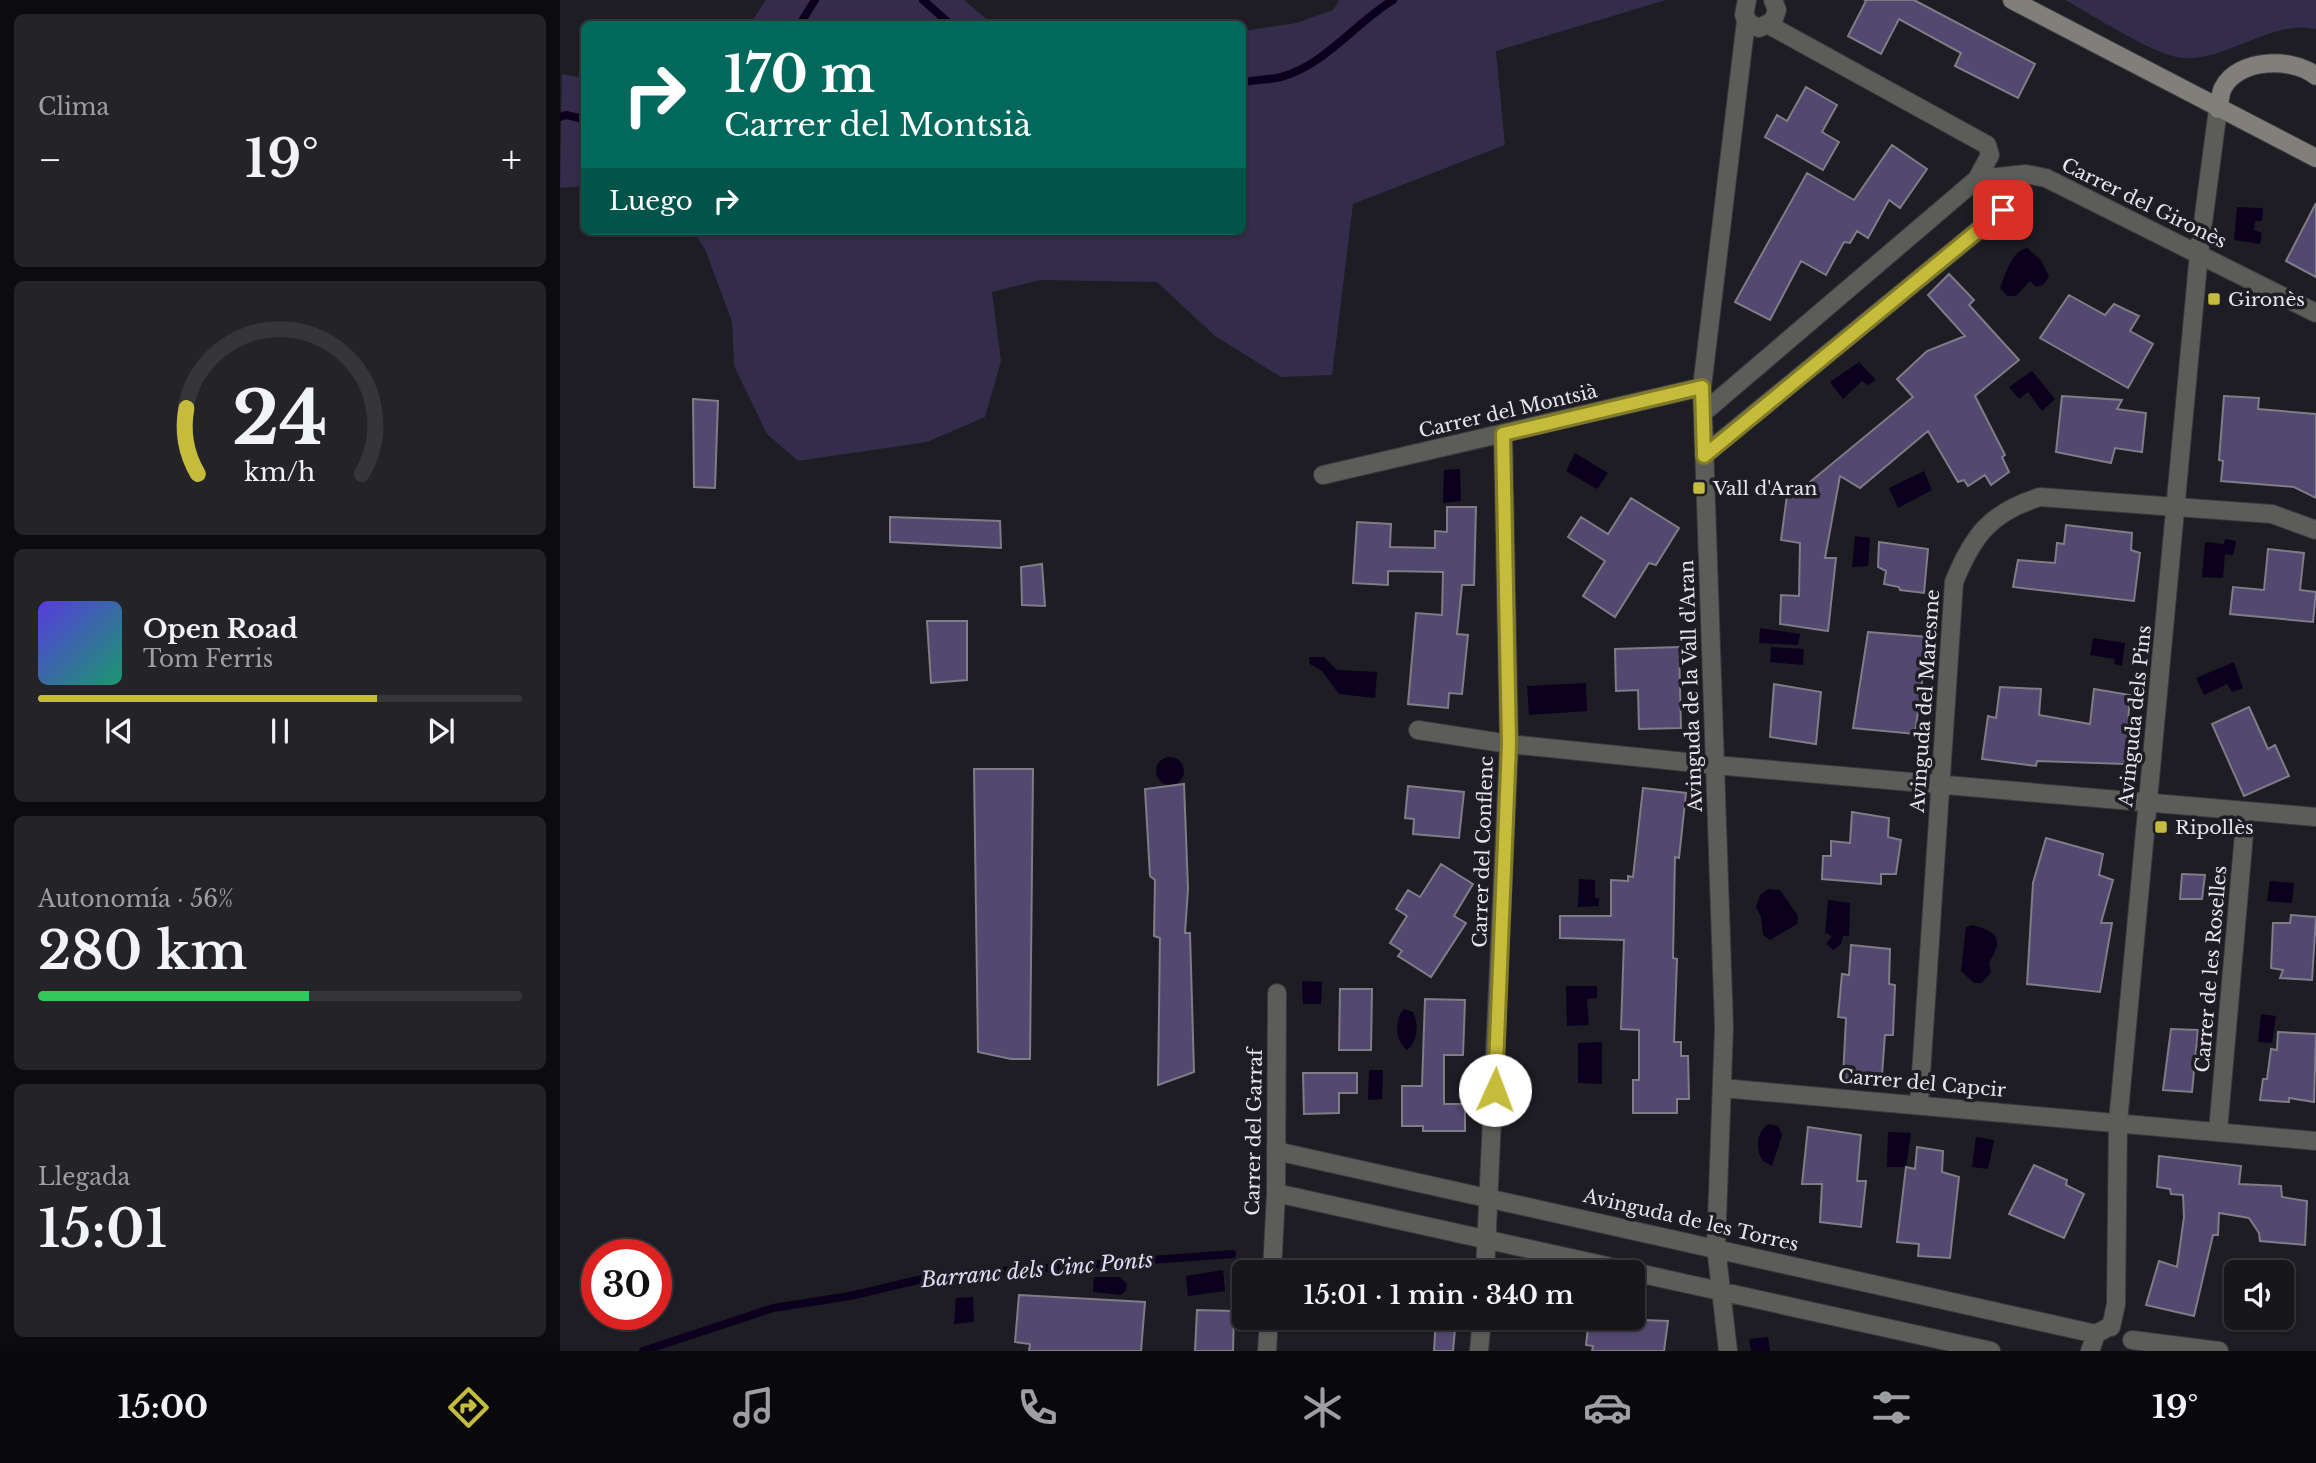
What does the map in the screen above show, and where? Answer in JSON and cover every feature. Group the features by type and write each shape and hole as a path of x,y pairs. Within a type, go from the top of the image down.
{"street":[{"name":"Avinguda de la Vall d'Aran","path":"1728,1351 1716,1247 1724,1027 1702,387 1746,21 1743,10 1747,0"},
{"path":"1769,25 1777,10 1773,0"},
{"path":"2012,0 2316,158"},
{"path":"1703,413 1985,178 1990,155 1987,145 1769,25 1754,27 1746,21"},
{"path":"2218,109 2223,87 2234,76 2255,65 2275,62 2292,64 2316,76"},
{"name":"Avinguda dels Pins","path":"2090,1351 2116,1304 2118,1122 2199,253 2218,109"},
{"name":"Carrer del Gironès","path":"1985,178 2026,174 2046,178 2316,313"},
{"path":"1704,456 2003,210 2007,191 1985,178"},
{"name":"Carrer del Montsià","path":"1323,475 1702,387"},
{"name":"Carrer del Conflenc","path":"1486,1260 1509,744 1503,434"},
{"name":"Avinguda del Maresme","path":"1919,1104 1954,582 1967,549 1987,524 2013,505 2040,496 2272,514 2316,530"},
{"path":"1418,730 1509,744 1715,765 2316,817"},
{"name":"Carrer de les Roselles","path":"2218,1131 2246,811"},
{"name":"Carrer del Garraf","path":"1273,1260 1276,1193 1277,993"},
{"name":"Carrer del Capcir","path":"1722,1088 2118,1122"},
{"path":"2118,1122 2316,1141"},
{"name":"Avinguda de les Torres","path":"1276,1151 2103,1330 2123,1331 2136,1346"},
{"path":"1276,1193 1722,1292 1921,1344 1991,1351"},
{"path":"1267,1351 1268,1330"},
{"path":"1479,1351 1481,1330"},
{"path":"2136,1346 2219,1351"}],"shaded area":[{"path":"766,0 964,0 988,21 752,21"},
{"path":"1339,0 1666,0 1496,51 1505,145 1353,204 1332,375 1281,377 1215,336 1157,282 1040,280 992,292 1001,361 985,417 927,442 798,461 767,434 734,366 732,322 705,249 696,235 1246,235 1246,31 1296,23 1333,10"},
{"path":"2065,0 2316,0 2316,29 2299,27 2282,30 2210,55 2176,57 2134,39"},
{"path":"562,74 581,77 581,186 560,188"},
{"path":"2237,207 2263,208 2262,221 2255,221 2254,230 2262,233 2260,244 2234,240"},
{"path":"2027,248 2041,260 2049,277 2043,285 2036,287 2030,281 2016,296 2007,296 2000,288 2007,270 2017,253"},
{"path":"1859,362 1876,380 1868,385 1862,381 1843,399 1830,382"},
{"path":"2032,371 2055,399 2042,411 2028,392 2019,399 2009,387"},
{"path":"1575,453 1608,473 1597,489 1566,471"},
{"path":"1460,469 1461,501 1443,503 1444,470"},
{"path":"1924,471 1932,490 1898,508 1889,488"},
{"path":"1855,536 1870,538 1868,566 1852,567"},
{"path":"2225,539 2236,541 2233,555 2225,554 2223,578 2202,577 2205,542 2224,544"},
{"path":"1760,628 1800,634 1798,645 1759,643"},
{"path":"2093,638 2125,643 2122,666 2114,664 2115,659 2090,655"},
{"path":"1771,647 1804,649 1803,665 1770,662"},
{"path":"1309,657 1324,657 1337,670 1377,672 1375,698 1339,694 1322,671 1310,664"},
{"path":"2234,662 2243,688 2232,692 2227,684 2204,695 2196,678"},
{"path":"1586,683 1587,711 1529,715 1527,686"},
{"path":"1170,757 1180,761 1184,771 1180,781 1170,785 1160,781 1156,771 1160,761"},
{"path":"1579,879 1595,880 1595,898 1599,898 1599,906 1578,907"},
{"path":"2270,881 2294,883 2292,903 2267,901"},
{"path":"1768,889 1780,890 1798,916 1797,924 1770,940 1763,935 1761,917 1756,907 1760,895"},
{"path":"1828,900 1850,903 1849,936 1843,936 1841,944 1834,950 1826,944 1832,936 1825,933"},
{"path":"1973,925 1992,933 1997,942 1989,962 1991,973 1981,983 1974,983 1961,971 1966,927"},
{"path":"1302,981 1322,982 1321,1004 1303,1004"},
{"path":"1566,986 1597,986 1597,998 1587,999 1589,1025 1567,1026"},
{"path":"1404,1009 1413,1012 1417,1027 1413,1042 1407,1050 1400,1041 1397,1030"},
{"path":"2261,1014 2276,1016 2272,1043 2258,1042"},
{"path":"1602,1042 1602,1084 1578,1083 1578,1043"},
{"path":"1369,1070 1383,1070 1382,1099 1368,1100"},
{"path":"1769,1124 1778,1126 1782,1135 1772,1166 1760,1157 1758,1146 1761,1131"},
{"path":"1888,1132 1911,1133 1906,1167 1887,1167"},
{"path":"1976,1137 1994,1140 1988,1169 1972,1167"},
{"path":"1223,1270 1225,1291 1188,1296 1186,1276"},
{"path":"1094,1277 1120,1277 1127,1284 1126,1290 1121,1295 1093,1292"},
{"path":"973,1297 974,1322 954,1324 956,1298"},
{"path":"1768,1337 1770,1351 1751,1351 1749,1339"}],"building":[{"path":"1864,0 1914,0 2035,64 2018,98 1955,66 1961,53 1899,19 1881,54 1848,36 1866,1"},
{"path":"1806,87 1837,105 1822,132 1839,142 1823,170 1765,137 1777,115 1787,121"},
{"path":"1892,145 1927,169 1900,208 1889,200 1868,238 1857,231 1850,243 1844,242 1826,275 1801,261 1770,320 1735,302 1807,173 1854,200"},
{"path":"2316,203 2316,277 2286,261"},
{"path":"1949,274 1974,300 1969,305 2019,360 1975,396 2005,455 2002,457 2009,472 1991,485 1985,475 1968,486 1964,480 1958,482 1928,431 1860,488 1840,476 1825,558 1836,558 1828,631 1780,624 1781,595 1799,596 1800,543 1781,540 1788,488 1799,491 1913,397 1897,379 1927,351 1965,336 1928,295"},
{"path":"2069,295 2105,315 2114,304 2139,316 2130,331 2153,344 2128,388 2040,338"},
{"path":"2062,396 2122,400 2117,409 2146,413 2142,452 2115,448 2111,463 2056,452"},
{"path":"2224,396 2259,398 2258,409 2316,414 2316,498 2294,487 2221,481 2223,461 2219,460"},
{"path":"693,399 718,401 715,488 694,487"},
{"path":"1631,498 1679,528 1656,565 1649,563 1615,617 1583,596 1605,561 1568,537 1581,517 1608,534"},
{"path":"1447,507 1476,507 1474,585 1462,585 1457,634 1468,635 1462,694 1449,693 1448,708 1408,704 1416,613 1442,615 1443,572 1388,571 1388,585 1353,583 1357,522 1391,524 1390,547 1435,548 1435,531 1447,532"},
{"path":"890,517 1000,521 1001,548 890,542"},
{"path":"2066,525 2132,533 2131,550 2140,553 2134,601 2013,587 2018,560 2055,563 2057,543 2064,544"},
{"path":"1879,542 1928,549 1924,593 1900,590 1899,587 1884,584 1886,571 1878,567"},
{"path":"2268,549 2304,553 2300,590 2316,592 2313,622 2230,614 2233,587 2264,590"},
{"path":"1042,564 1045,606 1022,605 1021,567"},
{"path":"927,621 967,621 967,680 931,683"},
{"path":"1868,632 1928,637 1915,734 1853,728"},
{"path":"1679,647 1681,728 1639,729 1638,690 1616,691 1615,649"},
{"path":"1774,684 1821,692 1816,744 1770,737"},
{"path":"2000,687 2041,689 2039,715 2090,724 2094,689 2130,695 2125,764 2037,761 2036,766 1982,759 1988,716 1996,718"},
{"path":"2249,707 2268,749 2275,745 2289,776 2244,796 2212,724"},
{"path":"974,769 1033,769 1030,1059 1011,1059 978,1052"},
{"path":"1184,784 1188,889 1185,933 1190,933 1194,1072 1158,1085 1160,938 1154,936 1155,880 1150,876 1145,789"},
{"path":"1408,786 1464,792 1459,838 1413,834 1414,819 1405,818"},
{"path":"1643,788 1686,793 1679,858 1675,857 1673,958 1677,959 1674,1042 1681,1042 1681,1056 1688,1056 1689,1099 1677,1099 1677,1113 1633,1113 1633,1080 1639,1080 1639,1030 1621,1029 1624,940 1560,938 1560,916 1611,916 1611,880 1628,881 1628,876 1633,877"},
{"path":"1852,812 1889,818 1888,837 1901,840 1896,874 1881,874 1881,884 1822,879 1823,856 1831,856 1831,841 1850,843"},
{"path":"2046,838 2103,854 2099,875 2113,880 2101,923 2112,923 2100,992 2027,984 2033,883"},
{"path":"1441,864 1473,884 1454,916 1466,923 1431,977 1398,956 1402,951 1390,943 1407,916 1396,909 1408,890 1420,897"},
{"path":"2182,874 2205,875 2202,899 2180,899"},
{"path":"2291,915 2316,917 2312,980 2280,978 2283,970 2271,968 2273,923 2290,923"},
{"path":"1851,945 1890,949 1889,984 1895,985 1893,1035 1885,1035 1882,1075 1871,1082 1843,1078 1846,1018 1838,1017 1842,974 1849,975"},
{"path":"1340,989 1372,989 1371,1050 1339,1050"},
{"path":"1425,999 1465,1000 1463,1055 1444,1055 1444,1104 1465,1104 1465,1131 1423,1131 1423,1126 1402,1126 1402,1086 1422,1086"},
{"path":"2171,1029 2198,1030 2192,1092 2163,1090"},
{"path":"2278,1032 2316,1034 2314,1102 2289,1098 2289,1102 2260,1100 2263,1079 2267,1079 2271,1049 2277,1050"},
{"path":"1303,1073 1357,1073 1357,1093 1339,1093 1339,1113 1304,1114"},
{"path":"1808,1127 1861,1135 1857,1181 1866,1181 1861,1227 1820,1222 1822,1184 1802,1184"},
{"path":"1917,1147 1943,1151 1942,1172 1959,1177 1950,1258 1918,1256 1919,1244 1897,1242 1906,1167 1915,1169"},
{"path":"2159,1156 2241,1166 2239,1184 2281,1186 2282,1197 2307,1201 2305,1245 2260,1241 2259,1233 2249,1218 2219,1213 2218,1235 2213,1235 2194,1316 2146,1305 2159,1261 2177,1267 2184,1217 2183,1195 2171,1194 2170,1189 2157,1187"},
{"path":"2034,1165 2067,1180 2066,1185 2084,1194 2064,1238 2009,1214"},
{"path":"1019,1295 1145,1302 1141,1351 1029,1351 1030,1344 1015,1342"},
{"path":"1197,1310 1232,1311 1233,1351 1195,1351"},
{"path":"1645,1320 1668,1321 1664,1351 1592,1351 1593,1346 1586,1345 1588,1330 1645,1330"},
{"path":"1435,1330 1455,1330 1453,1351 1434,1351"}],"waterway":[{"path":"802,21 815,0"},
{"path":"923,0 947,21"},
{"path":"1246,82 1281,77 1312,63 1393,0"},
{"path":"560,117 566,115 581,118"},
{"name":"Barranc dels Cinc Ponts","path":"643,1351 773,1308 850,1296 935,1276 1232,1254"}],"place":[{"name":"Gironès","path":"2214,299"},
{"name":"Vall d'Aran","path":"1699,488"},
{"name":"Ripollès","path":"2161,827"}],"route":[{"path":"1495,1090 1509,744 1503,434 1702,387 1704,456 2003,210"}]}
